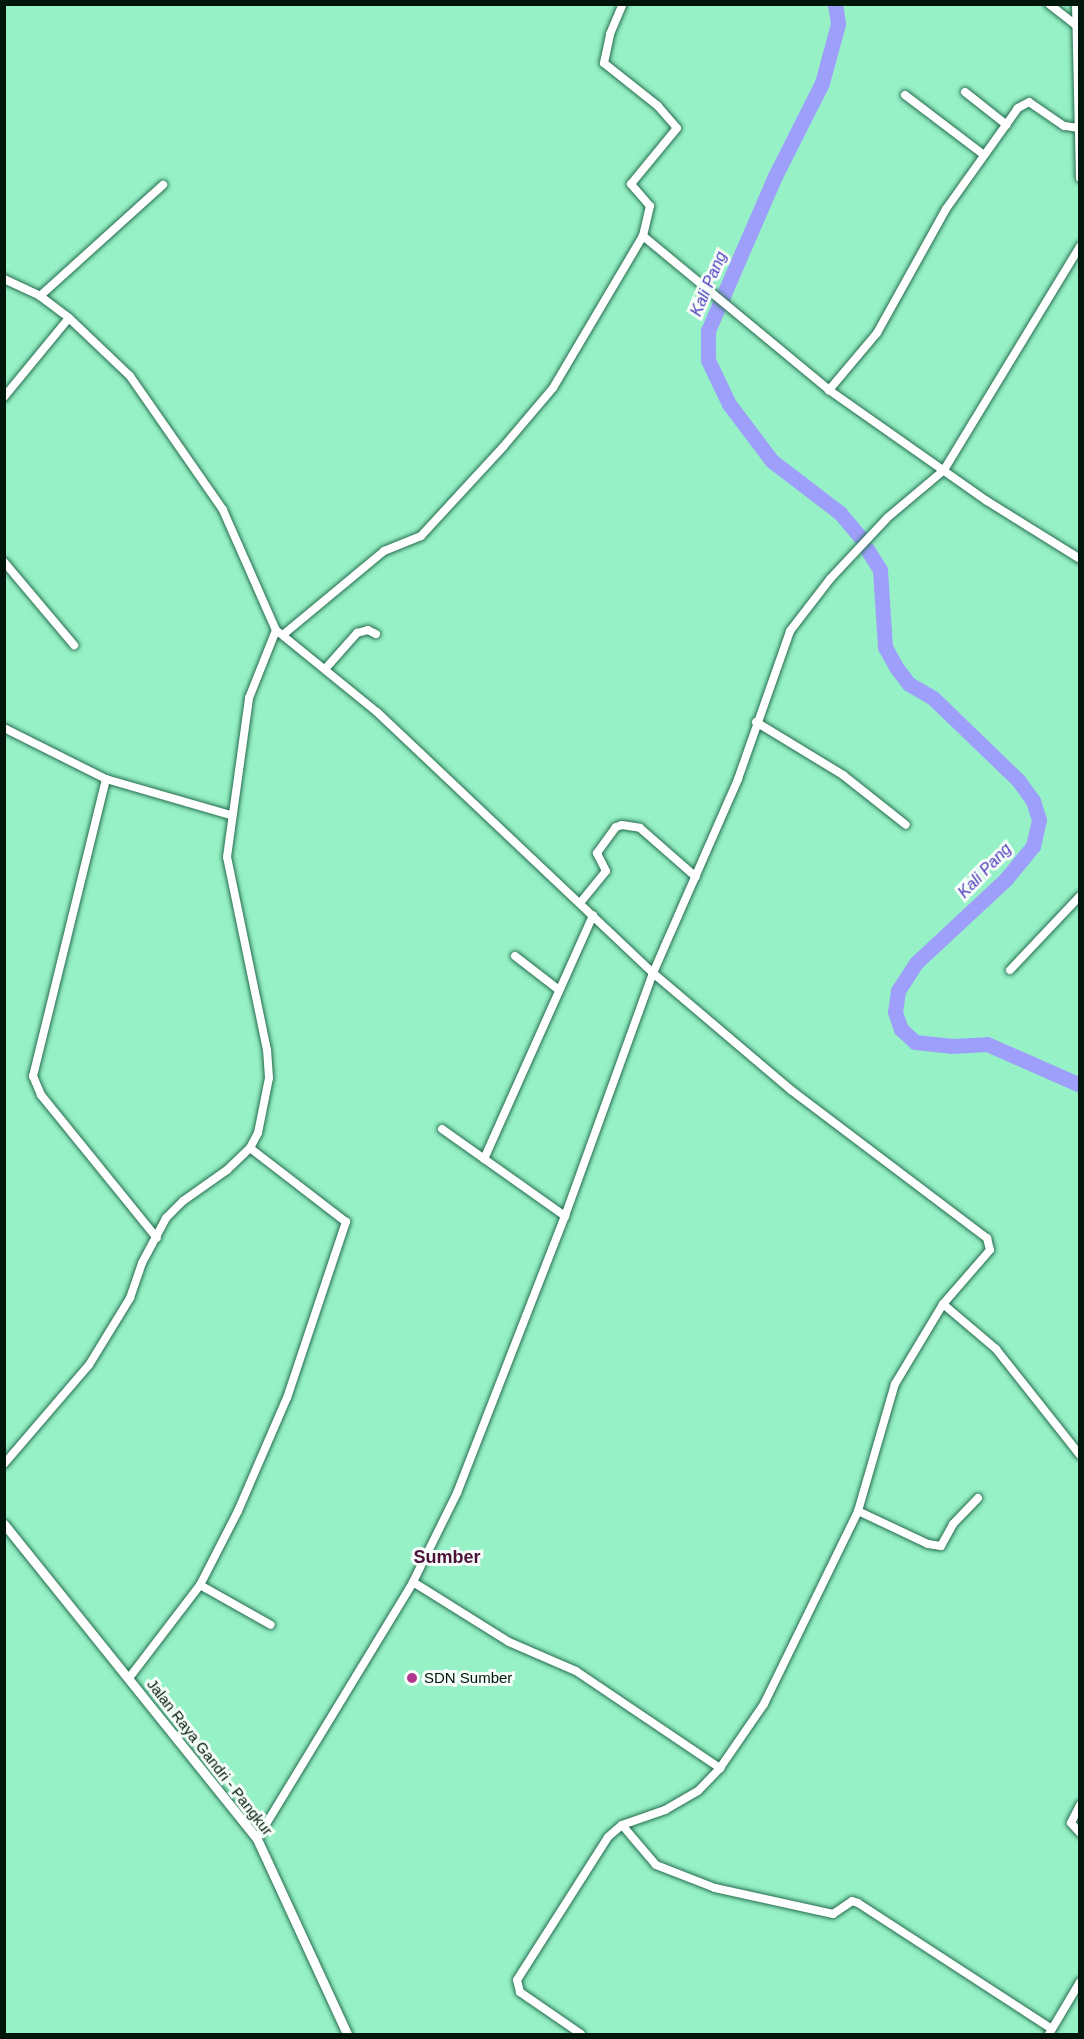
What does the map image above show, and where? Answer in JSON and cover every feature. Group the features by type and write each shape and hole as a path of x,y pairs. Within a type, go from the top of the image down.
{"street":[{"path":"4,1464 89,1365 130,1298 142,1263 158,1238 166,1218 183,1201 250,1148 265,1104 267,1050 227,857 249,698 280,632 384,551 421,536 503,447 558,379 643,236 650,206 632,184 677,128 658,106 604,63 610,34 623,4"},
{"path":"1050,4 1078,27"},
{"path":"1076,4 1080,178"},
{"path":"965,92 1007,125"},
{"path":"905,95 984,155"},
{"path":"829,390 877,333 946,209 1018,108 1029,102 1064,126 1079,128"},
{"path":"40,296 163,185"},
{"path":"643,236 829,390 944,470 1080,559"},
{"path":"258,1839 414,1582 457,1493 565,1216 653,973 738,779 756,722 790,631 830,579 888,518 944,470 1079,247"},
{"path":"4,279 40,296 69,318 130,376 181,444 235,530 280,632 326,668 653,973 791,1089 987,1238 990,1250 944,1304 895,1384 858,1512 764,1704 720,1768 683,1800 622,1825 608,1837 584,1871 516,1983 525,1996 581,2034"},
{"path":"4,397 69,318"},
{"path":"4,562 74,645"},
{"path":"326,668 357,633 368,630 376,634"},
{"path":"756,722 843,775 906,825"},
{"path":"4,728 111,779 231,815"},
{"path":"111,779 33,1076 41,1095 158,1238"},
{"path":"580,903 606,871 597,854 616,827 622,825 640,828 696,877"},
{"path":"1010,970 1080,896"},
{"path":"484,1159 593,915"},
{"path":"515,956 558,990"},
{"path":"442,1128 565,1216"},
{"path":"129,1678 200,1585 270,1444 346,1222 250,1148"},
{"path":"944,1304 996,1349 1080,1455"},
{"path":"858,1512 928,1544 941,1546 953,1524 978,1498"},
{"name":"Jalan Raya Gandri - Pangkur","path":"4,1524 258,1839 347,2034"},
{"path":"414,1582 509,1642 576,1671 720,1768"},
{"path":"200,1585 271,1625"},
{"path":"1080,1805 1071,1823 1080,1833"},
{"path":"622,1825 656,1865 694,1881 833,1914 852,1901 858,1903 1050,2032 1080,1982"}],"waterway":[{"name":"Kali Pang","path":"835,4 838,24 822,83 775,176 708,331 708,360 729,404 772,461 840,513 860,537"},
{"name":"Kali Pang","path":"867,549 880,570 885,647 896,667 909,684 933,698 1018,780 1033,801 1039,820 1033,846 1006,879 916,963 898,991 895,1012 901,1029 915,1042 951,1046 987,1044 1080,1085"}],"place":[{"name":"SDN Sumber","path":"412,1678"}],"district":[{"name":"Sumber","path":"447,1557"}]}
